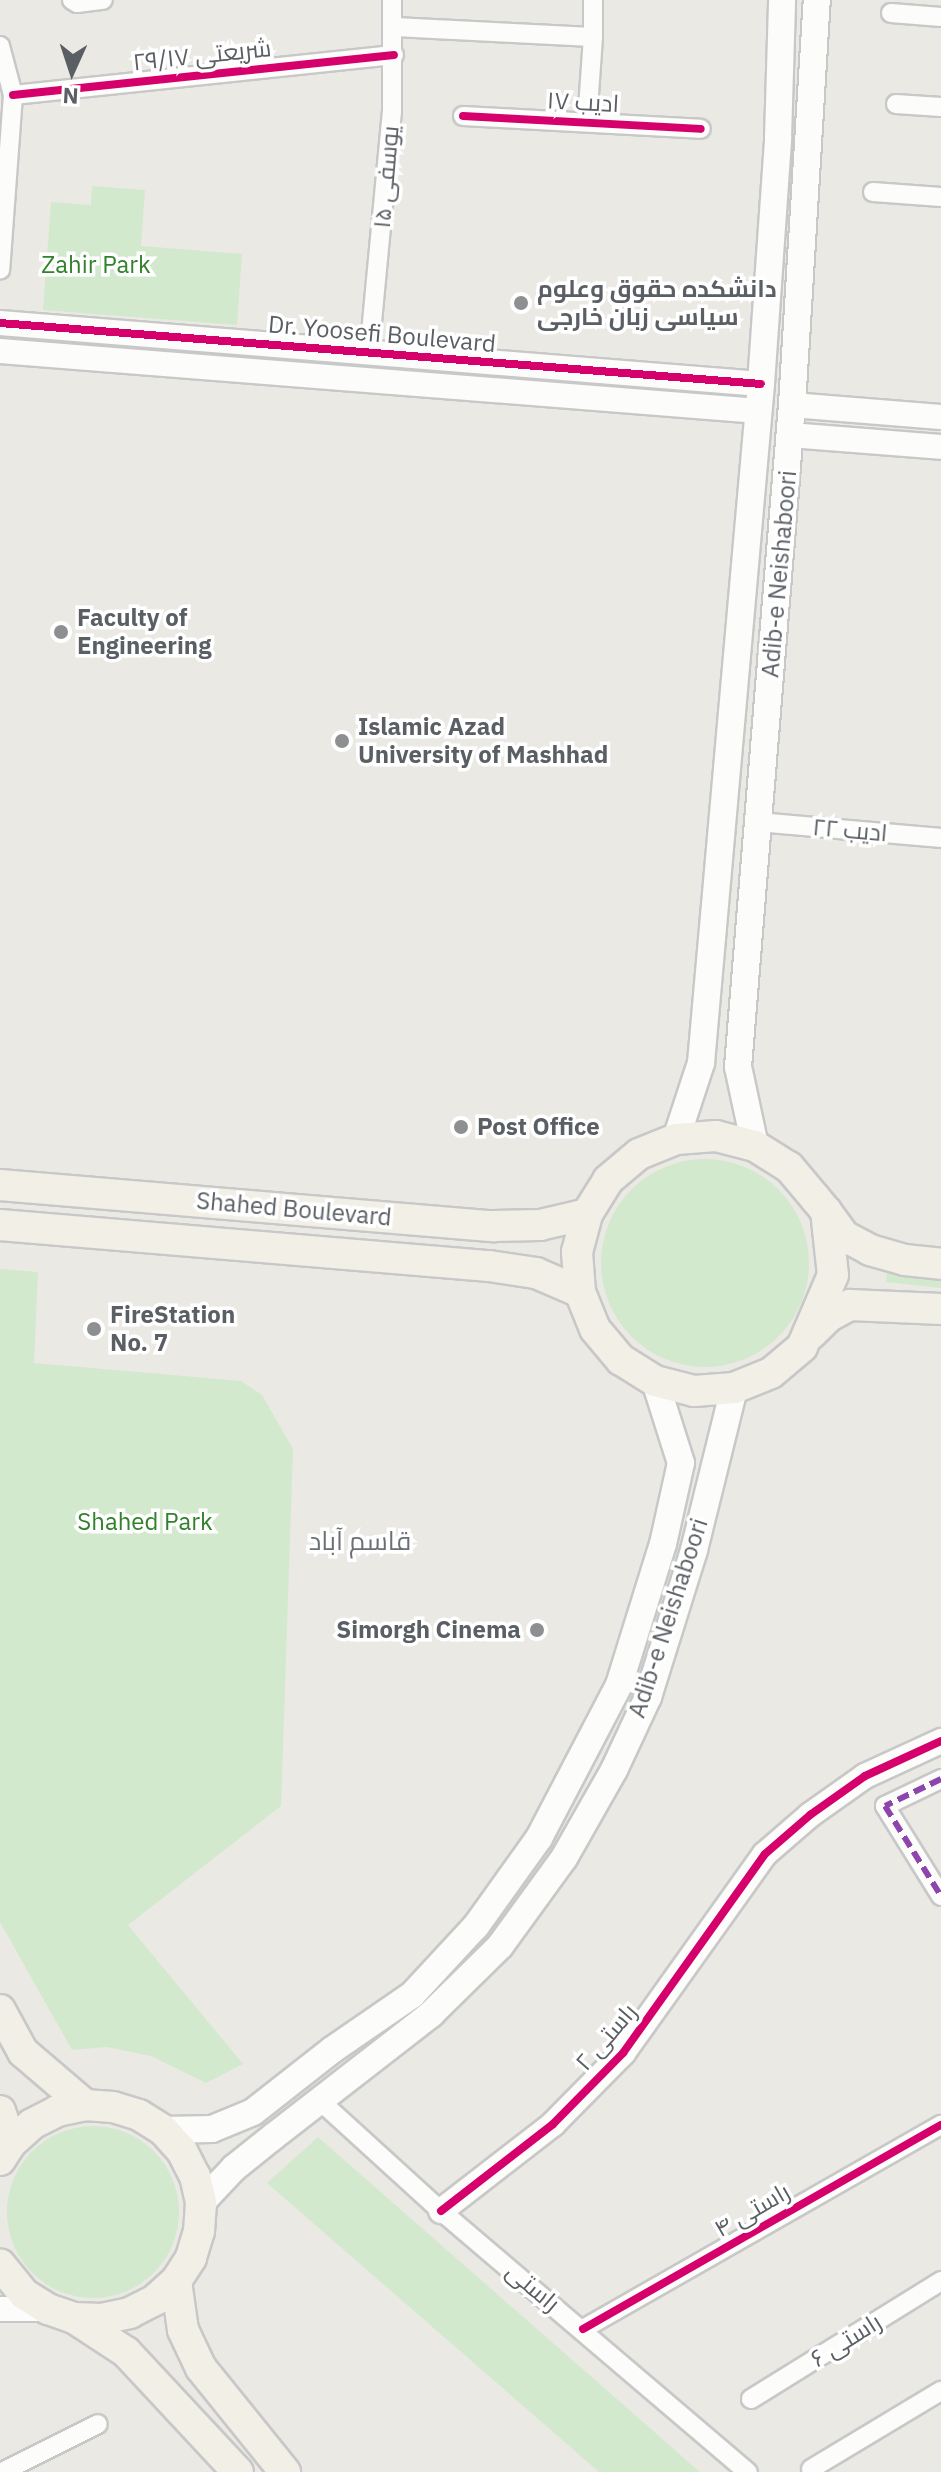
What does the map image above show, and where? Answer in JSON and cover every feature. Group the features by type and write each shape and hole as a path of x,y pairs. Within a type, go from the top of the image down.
{"main road":[{"name":"Adib-e Neishaboori","path":"676,1139 701,1063 759,411 778,138 782,0"},
{"name":"Adib-e Neishaboori","path":"755,1146 738,1067 790,435 817,0"},
{"path":"941,1264 905,1260 870,1250 844,1236 789,1167 755,1146 716,1136 676,1139 639,1154 608,1180 587,1214 577,1252 580,1292 595,1329 621,1360 655,1381 694,1391 734,1388 771,1373 828,1317 850,1305 941,1309"},
{"name":"Shahed Boulevard","path":"0,1185 493,1226 540,1225 587,1214"},
{"path":"807,1339 833,1275 826,1211"},
{"name":"Shahed Boulevard","path":"0,1225 489,1266 536,1273 580,1292"},
{"name":"Adib-e Neishaboori","path":"163,2130 212,2129 253,2112 332,2050 412,1995 476,1926 539,1838 619,1685 663,1544 681,1463 655,1381"},
{"name":"Adib-e Neishaboori","path":"201,2203 234,2168 431,2014 491,1956 564,1858 614,1770 648,1697 694,1550 734,1388"},
{"path":"0,2010 23,2052 85,2105"},
{"path":"6,2152 32,2124 57,2111 85,2105 113,2107 139,2115 163,2130 188,2164 201,2203 199,2231 191,2258 176,2281 155,2300 130,2313 102,2319 61,2313"},
{"path":"0,2111 6,2152"},
{"path":"0,2264 24,2294 126,2352 238,2472"},
{"path":"176,2281 183,2330 201,2368 285,2472"}],"street":[{"path":"72,0 77,3 103,0"},
{"name":"یوسفی ۱۵","path":"369,354 392,112 392,0"},
{"path":"587,122 593,0"},
{"path":"891,13 941,17"},
{"path":"394,27 593,37"},
{"path":"0,46 13,95 0,270"},
{"name":"شریعتی ۲۹/۱۷","path":"13,95 394,55"},
{"path":"896,104 941,107"},
{"name":"ادیب ۱۷","path":"463,116 701,129"},
{"path":"873,192 941,197"},
{"name":"Dr. Yoosefi Boulevard","path":"0,323 761,384"},
{"name":"Dr. Yoosefi Boulevard","path":"0,351 759,411"},
{"path":"792,405 941,417"},
{"path":"790,435 941,447"},
{"name":"ادیب ۲۲","path":"758,822 941,838"},
{"name":"راستی ۲","path":"441,2211 553,2124 623,2053 765,1854 810,1815 865,1776 941,1741"},
{"path":"941,1779 885,1806 941,1896"},
{"name":"راستی","path":"319,2100 441,2211 748,2472"},
{"name":"راستی ۴","path":"583,2329 941,2125"},
{"name":"راستی ۶","path":"751,2399 939,2286"},
{"path":"0,2309 61,2313"},
{"path":"811,2469 941,2391"},
{"path":"2,2472 98,2424"}],"green space":[{"name":"Zahir Park","path":"92,186 145,190 141,246 242,254 237,325 43,310 51,202 91,205"},
{"path":"705,1159 745,1167 779,1189 801,1223 809,1263 801,1303 779,1337 745,1359 705,1367 665,1359 631,1337 609,1303 601,1263 609,1223 631,1189 665,1167"},
{"name":"Shahed Park","path":"0,1269 38,1272 34,1363 241,1381 262,1395 293,1449 281,1806 128,1925 243,2064 206,2083 151,2056 107,2047 72,2050 0,1922"},
{"path":"887,1273 941,1276 941,1288 886,1282"},
{"path":"93,2126 126,2133 153,2152 172,2179 179,2212 172,2245 153,2272 126,2291 93,2298 60,2291 33,2272 14,2245 7,2212 14,2179 33,2152 60,2133"},
{"path":"318,2137 700,2472 599,2472 267,2183"}],"marked path":[{"path":"941,1779 885,1806 941,1896"}],"cycle path":[{"path":"13,95 394,55"},
{"path":"463,116 701,129"},
{"path":"0,323 761,384"},
{"path":"441,2211 553,2124 623,2053 765,1854 810,1815 865,1776 941,1741"},
{"path":"583,2329 941,2125"}],"place":[{"name":"دانشکده حقوق وعلوم سیاسی زبان خارجی","path":"521,303"},
{"name":"Faculty of Engineering","path":"61,632"},
{"name":"Islamic Azad University of Mashhad","path":"342,741"},
{"name":"Post Office","path":"461,1127"},
{"name":"FireStation No. 7","path":"94,1329"},
{"name":"Simorgh Cinema","path":"537,1630"}],"district":[{"name":"قاسم آباد","path":"360,1541"}]}
